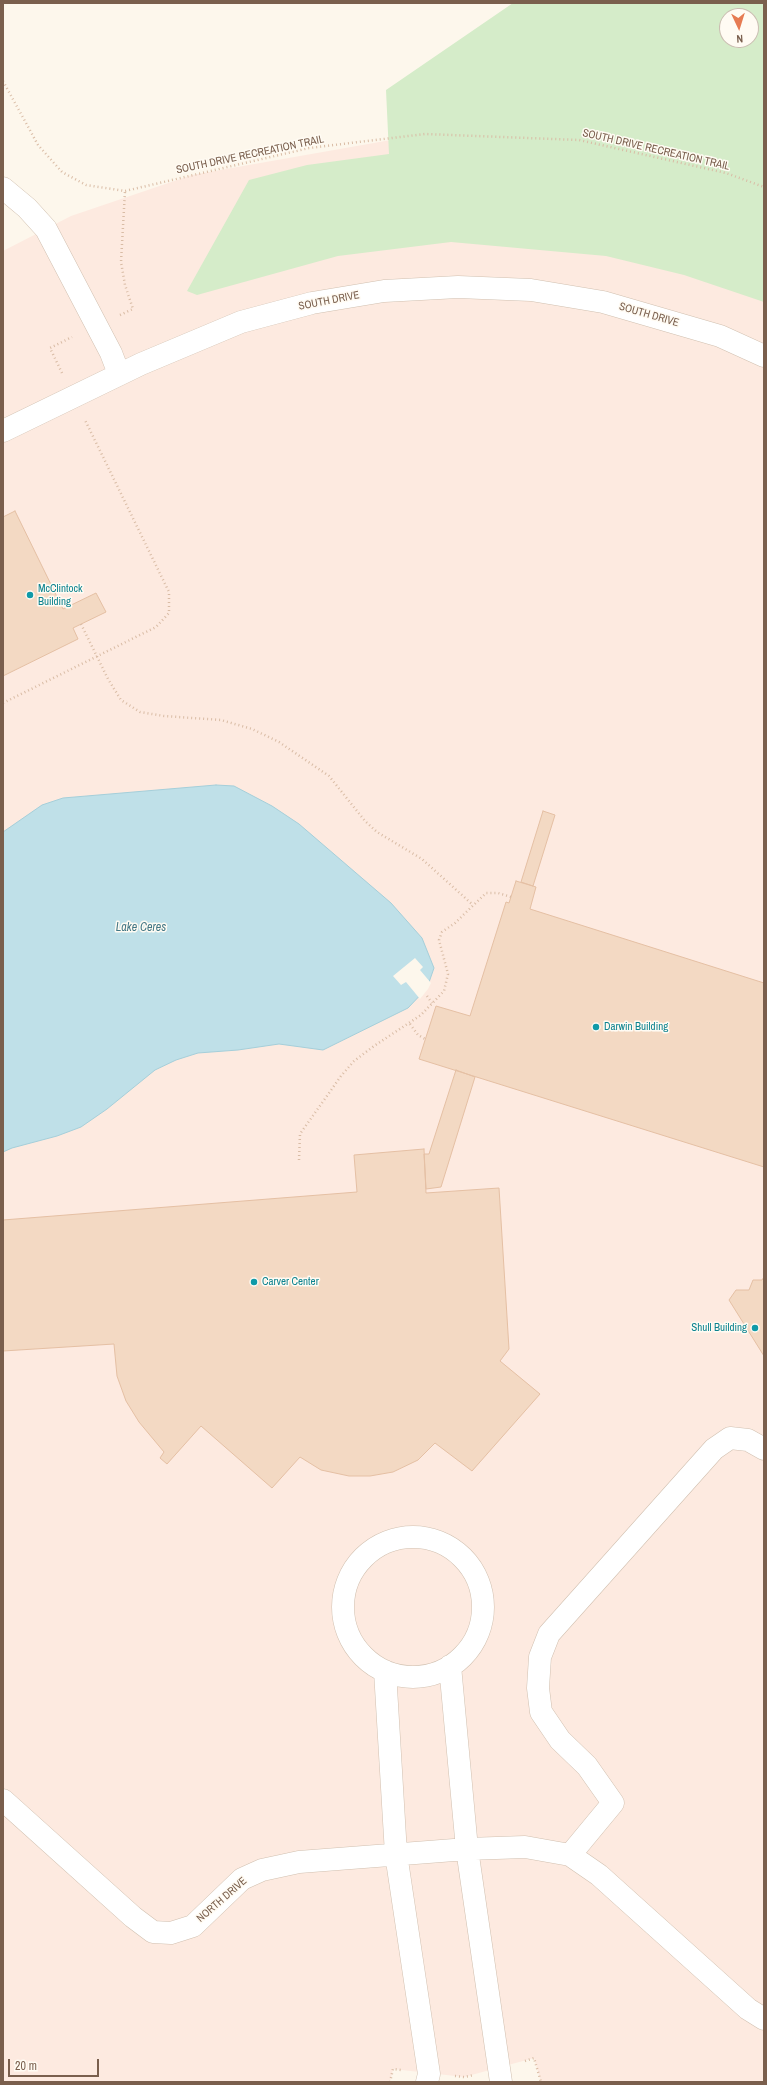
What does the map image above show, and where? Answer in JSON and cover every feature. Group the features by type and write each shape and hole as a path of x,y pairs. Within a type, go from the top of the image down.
{"lane":[{"path":"3,188 27,208 46,229 97,326 119,374"},
{"name":"SOUTH DRIVE","path":"3,430 119,374 241,322 312,303 384,291 458,287 530,290 603,302 720,336 764,356"},
{"path":"764,1449 748,1440 730,1438 714,1449 549,1634 540,1657 538,1688 541,1712 560,1740 587,1766 613,1802 570,1855 599,1875 742,2004 764,2019"},
{"path":"402,1538 429,1539 441,1543 463,1558 478,1580 483,1606 478,1632 464,1654 450,1666 430,1674 403,1676 385,1670 364,1657 355,1645 348,1633 344,1619 343,1604 345,1590 350,1576 358,1564 377,1546 402,1538"},
{"path":"450,1666 466,1849 499,2076"},
{"path":"385,1670 396,1854 428,2078"},
{"name":"NORTH DRIVE","path":"3,1800 133,1917 152,1932 171,1933 193,1926 242,1879 262,1870 299,1862 466,1849 526,1848 570,1855"}],"path":[{"name":"SOUTH DRIVE RECREATION TRAIL","path":"3,80 38,145 62,172 86,185 125,190 309,148 425,134 579,140 726,173 764,187"},
{"path":"3,703 96,655 156,627 169,614 169,592 50,348 133,309 125,285 121,262 125,190"},
{"path":"81,624 121,700 140,712 164,716 221,720 252,729 279,742 329,776 365,821 377,832 422,859 473,905"},
{"path":"299,1160 300,1134 341,1076 354,1061 374,1046 410,1024 444,991 448,974 438,940 442,932 455,923 486,893 498,893 511,898"},
{"path":"426,996 432,1003"},
{"path":"410,1024 418,1035 425,1039"},
{"path":"390,2082 393,2069 428,2078 499,2076 534,2058 541,2082"}],"shaded area":[{"path":"425,134 764,187 764,2082 541,2082 534,2058 464,2077 393,2069 390,2082 3,2082 3,251 71,216 192,175"}],"green space":[{"path":"513,3 764,3 764,302 684,275 606,256 451,242 338,256 197,295 187,291 249,180 307,165 389,154 386,90"}],"water":[{"name":"Lake Ceres","path":"216,785 234,786 272,806 299,824 391,903 422,938 434,968 427,988 408,1008 323,1050 279,1044 238,1050 198,1053 176,1060 155,1070 107,1109 81,1127 57,1136 12,1148 3,1152 3,832 42,805 63,798"}],"pier":[{"path":"415,958 423,967 420,970 431,983 420,999 406,982 401,985 393,976"}],"building":[{"name":"McClintock Building","path":"15,511 63,609 96,593 106,612 73,628 78,639 3,676 3,517"},
{"path":"543,811 555,815 533,886 521,882"},
{"name":"Darwin Building","path":"516,881 536,887 530,909 764,983 764,1167 419,1059 436,1006 470,1016 506,902 509,903"},
{"path":"456,1070 475,1077 441,1187 426,1189 424,1154 429,1154"},
{"name":"Carver Center","path":"424,1149 426,1193 499,1188 509,1349 500,1361 540,1394 472,1471 435,1443 418,1460 393,1472 370,1476 349,1476 321,1470 300,1457 272,1488 201,1426 167,1464 160,1458 164,1452 139,1422 126,1401 117,1376 114,1344 3,1351 3,1220 357,1192 354,1155"},
{"name":"Shull Building","path":"764,1277 764,1356 729,1300 736,1290 749,1290 753,1280 762,1280"}],"place":[{"name":"McClintock Building","path":"30,595"},
{"name":"Darwin Building","path":"596,1027"},
{"name":"Carver Center","path":"254,1282"},
{"name":"Shull Building","path":"755,1328"}]}
